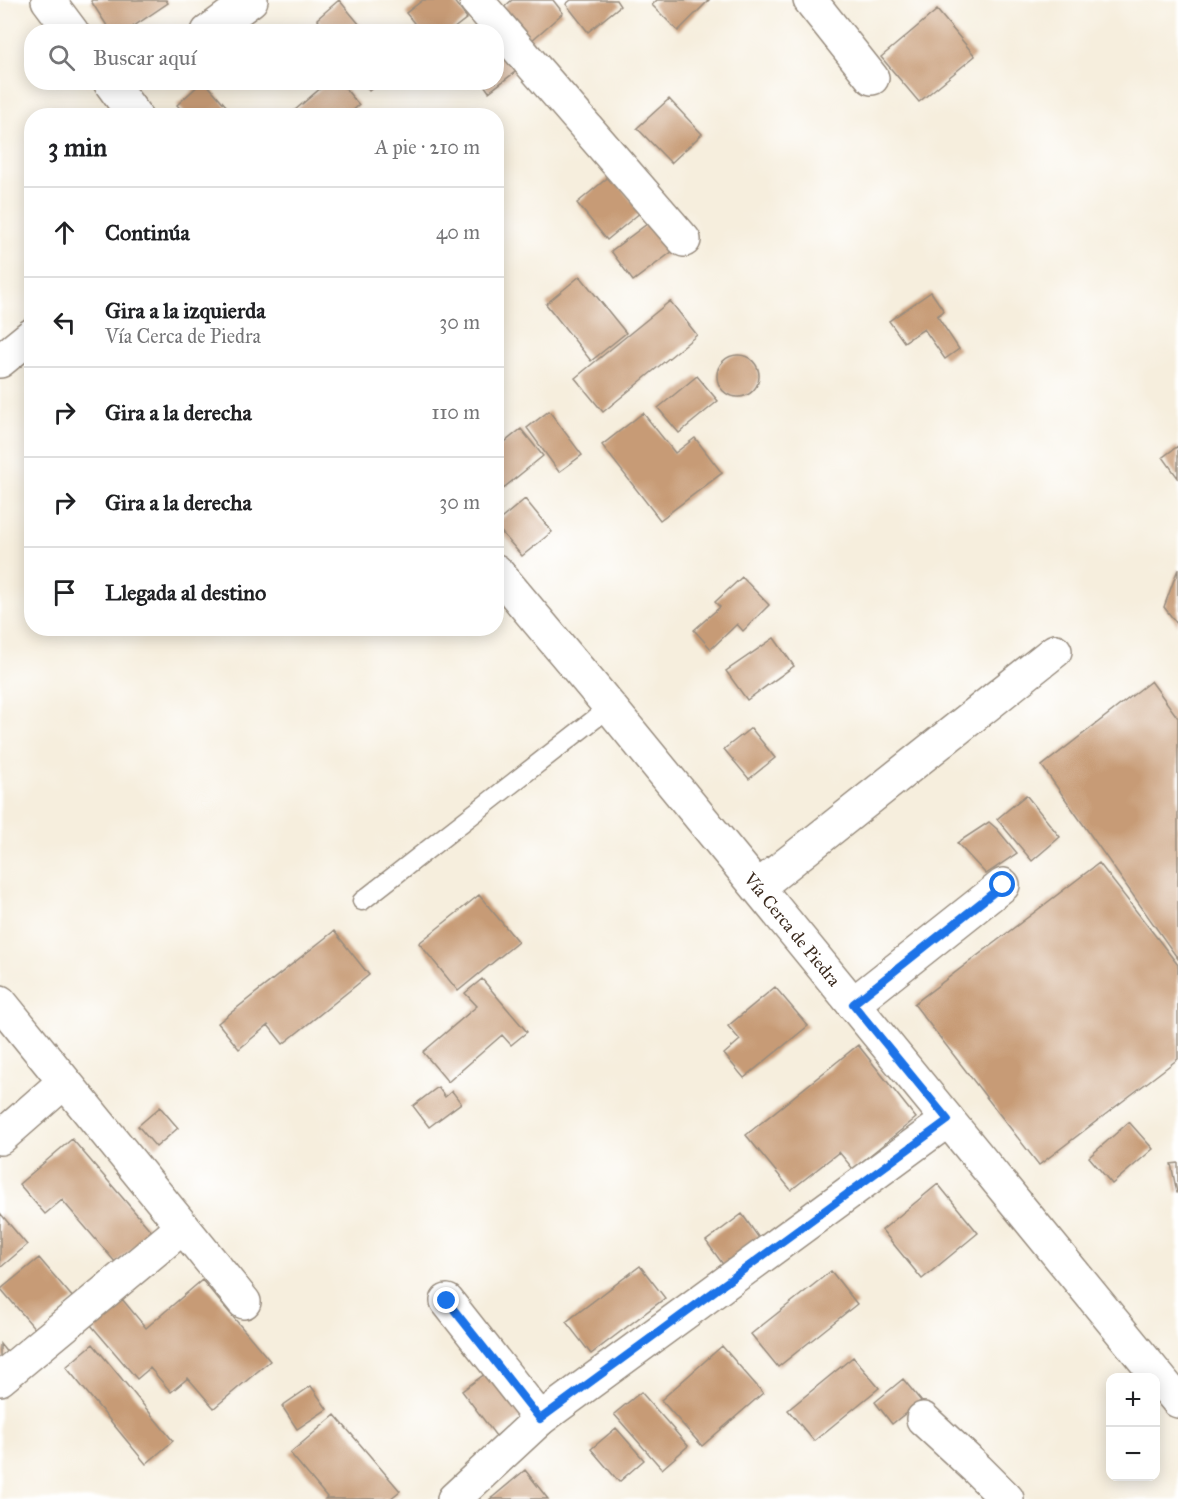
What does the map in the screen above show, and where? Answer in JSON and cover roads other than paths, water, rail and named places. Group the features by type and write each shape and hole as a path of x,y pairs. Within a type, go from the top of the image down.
{"street":[{"path":"48,0 66,24"},
{"path":"219,24 251,0"},
{"path":"476,0 497,24"},
{"path":"810,0 872,78"},
{"path":"504,32 684,240"},
{"path":"0,361 24,342"},
{"name":"Vía Cerca de Piedra","path":"504,581 1178,1401"},
{"path":"758,887 1055,651"},
{"path":"853,1004 1003,885"},
{"path":"0,1002 244,1302"},
{"path":"0,1138 64,1082"},
{"path":"454,1499 540,1419 948,1120"},
{"path":"0,1379 183,1227"},
{"path":"447,1301 540,1419"},
{"path":"923,1419 1006,1499"}],"lane":[{"path":"362,901 610,707"}]}
